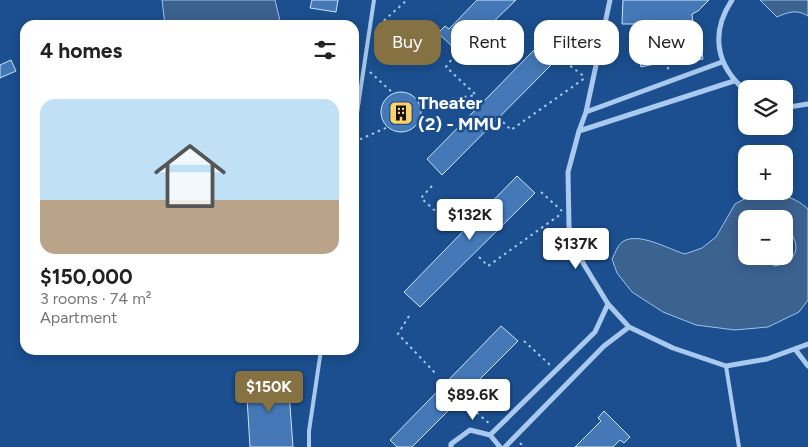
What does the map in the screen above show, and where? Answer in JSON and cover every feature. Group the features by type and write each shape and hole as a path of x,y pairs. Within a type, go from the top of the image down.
{"street":[{"path":"610,0 586,112 568,172 569,227 583,263 608,304 629,328 673,348 726,366 767,359 808,344"},
{"path":"732,0 723,13 719,42 722,62 738,84"},
{"path":"586,112 722,62"},
{"path":"579,131 734,81"},
{"path":"793,106 808,104"},
{"path":"490,435 595,332 608,304"},
{"path":"505,447 604,346 629,328"},
{"path":"795,348 808,366"},
{"path":"451,447 452,444 470,430 490,435 500,447"}],"lane":[{"path":"359,100 374,0"},
{"path":"309,447 309,431 320,355"},
{"path":"726,366 739,447"}],"path":[{"path":"369,33 407,0"},
{"path":"419,104 476,95 446,67 451,60"},
{"path":"503,122 511,130 585,78 569,65"},
{"path":"666,65 673,80"},
{"path":"364,66 394,94"},
{"path":"359,140 388,127"},
{"path":"432,186 421,198 453,227"},
{"path":"479,257 488,266 563,212 541,192"},
{"path":"409,316 398,334 437,375"},
{"path":"524,341 556,370"},
{"path":"462,400 496,429"}],"water":[{"path":"162,0 275,0 280,20 164,20"},
{"path":"760,0 808,0 808,16 800,12 792,12 777,17"},
{"path":"793,199 808,209 808,300 799,312 768,327 735,330 696,325 663,312 632,292 617,273 612,259 622,242 629,239 644,240 685,254 702,248 716,237 735,204 742,200"}],"building":[{"path":"312,0 338,0 336,12 310,8"},
{"path":"477,0 516,0 495,20 458,20"},
{"path":"623,0 709,0 692,14 693,20 629,20 629,24 622,24"},
{"path":"445,26 449,29 451,27 451,45 441,36 441,30"},
{"path":"534,50 534,65 551,65 442,175 427,159 519,65 524,65 524,60"},
{"path":"11,60 16,71 0,78 0,65"},
{"name":"Theater (2) - MMU","path":"401,92 415,98 421,112 415,126 401,132 387,126 381,112 387,98"},
{"path":"517,176 535,193 420,307 404,292"},
{"path":"501,326 518,341 412,447 397,447 390,440"},
{"path":"288,378 293,447 250,447 246,381"},
{"path":"604,411 630,437 624,443 620,440 613,447 575,447 601,421 598,418"}],"place":[{"name":"Theater (2) - MMU","path":"401,113"}]}
